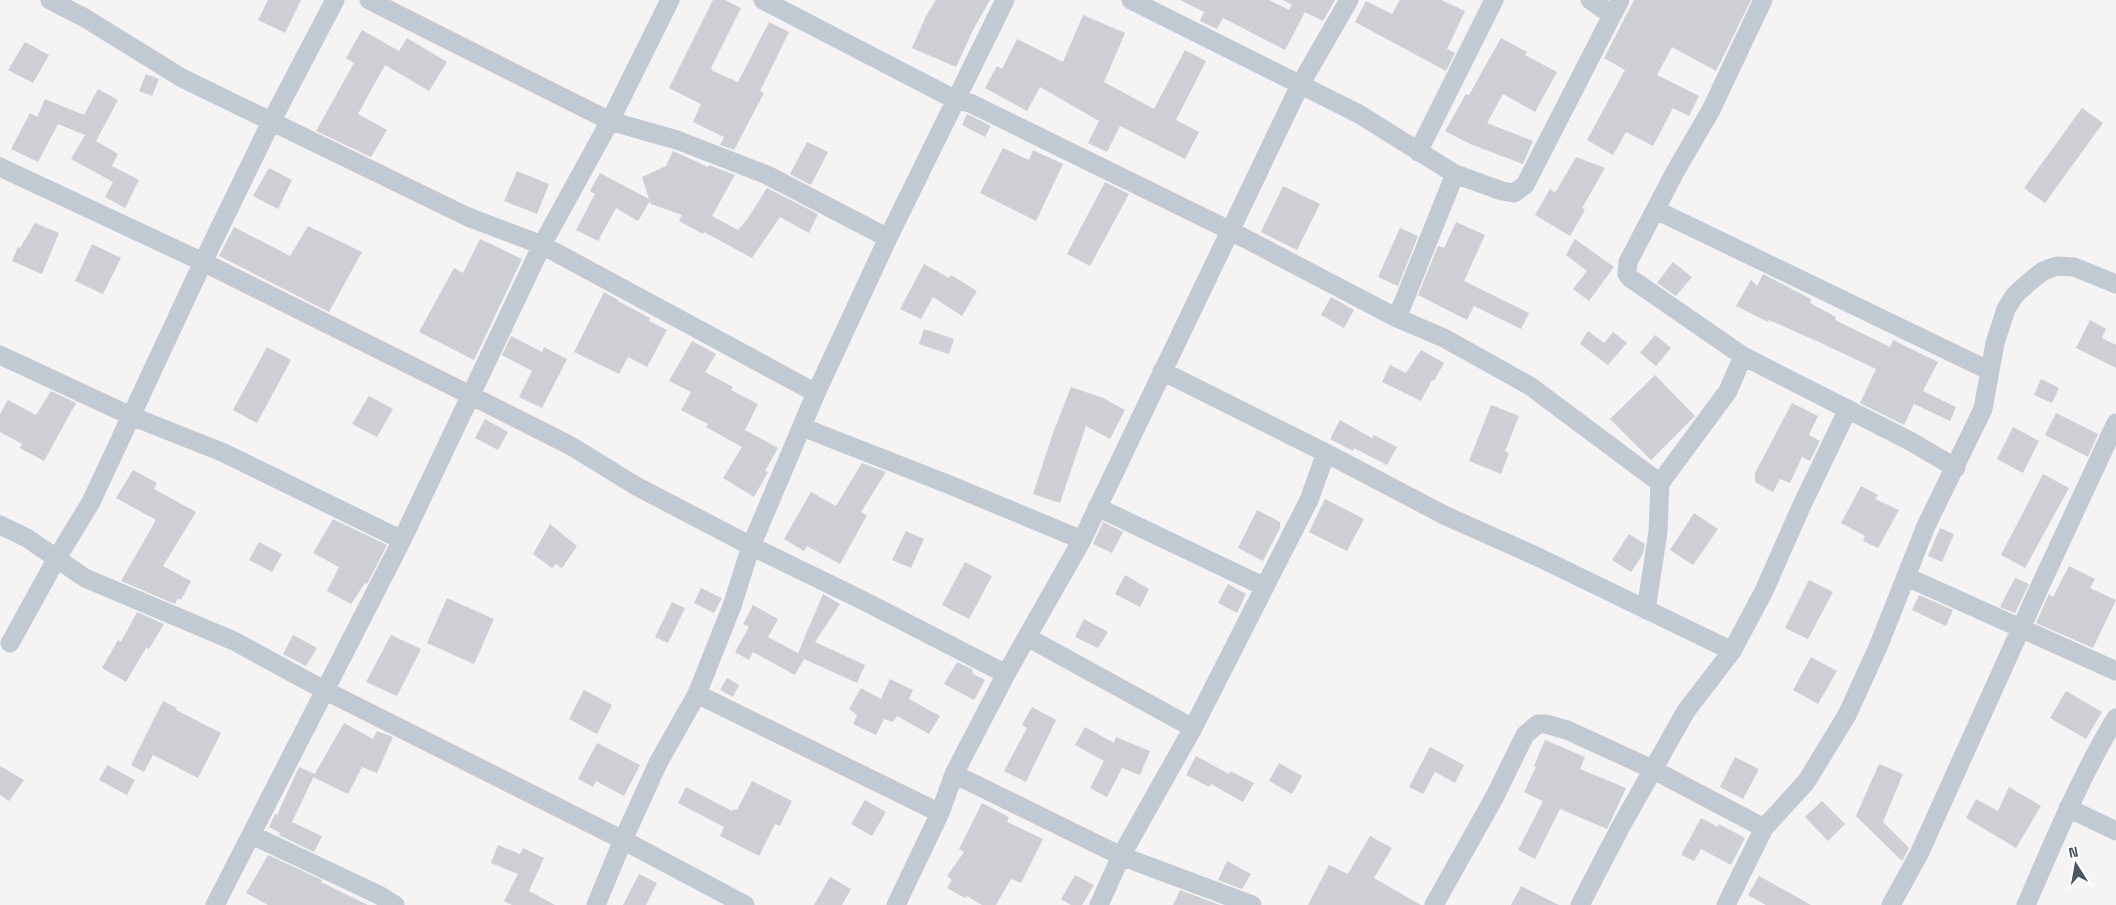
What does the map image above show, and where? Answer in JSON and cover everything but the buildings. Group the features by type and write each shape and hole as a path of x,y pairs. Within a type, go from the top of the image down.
{"street":[{"path":"50,0 85,18 182,78 468,217 542,246 816,394"},
{"path":"10,643 90,502 270,122 335,0"},
{"path":"368,0 610,121 678,140 767,175 888,238"},
{"path":"216,905 402,540 470,395 508,321 542,246 610,121 670,0"},
{"path":"762,0 956,100 970,103 1229,230 1397,318 1444,338 1530,386 1660,483"},
{"path":"596,905 658,763 697,694 732,606 752,546 816,394 888,238 1006,0"},
{"path":"1131,0 1359,114 1455,174 1502,191 1514,192 1525,185 1616,8 1590,0"},
{"path":"896,905 940,813 954,774 1006,674 1082,540 1300,85 1349,0"},
{"path":"1418,152 1494,0"},
{"path":"1763,0 1711,110 1675,172 1628,262 1627,274 1630,278 1743,356 1910,441 1956,468"},
{"path":"0,167 203,262 470,395 571,446 636,486 1006,674"},
{"path":"1397,318 1455,174"},
{"path":"1656,210 1990,371"},
{"path":"1726,905 1764,828 1806,782 1847,715 1907,578 1926,526 1956,468 1983,409 1995,343 2006,309 2015,294 2043,271 2057,266 2074,267 2116,284"},
{"path":"0,355 130,416 222,452 402,540"},
{"path":"1646,610 1658,532 1660,483 1728,391 1743,356"},
{"path":"1162,371 1326,453 1444,515 1538,557 1732,652"},
{"path":"1580,905 1620,828 1686,711 1732,652 1764,591 1801,507 1848,409"},
{"path":"1891,905 1919,854 2116,423"},
{"path":"802,428 950,485 1082,540"},
{"path":"1099,905 1121,856 1193,728 1309,500 1326,453"},
{"path":"1097,507 1265,587"},
{"path":"0,525 27,538 85,578 234,641 324,690 623,840 745,905"},
{"path":"1907,578 2116,672"},
{"path":"1027,637 1193,728"},
{"path":"697,694 940,813"},
{"path":"2026,905 2068,808 2096,750 2116,718"},
{"path":"1434,905 1494,798 1524,735 1538,724 1546,724 1567,730 1654,770 1764,828"},
{"path":"954,774 1121,856 1252,905"},
{"path":"2068,808 2116,831"},
{"path":"252,834 395,905"}]}
